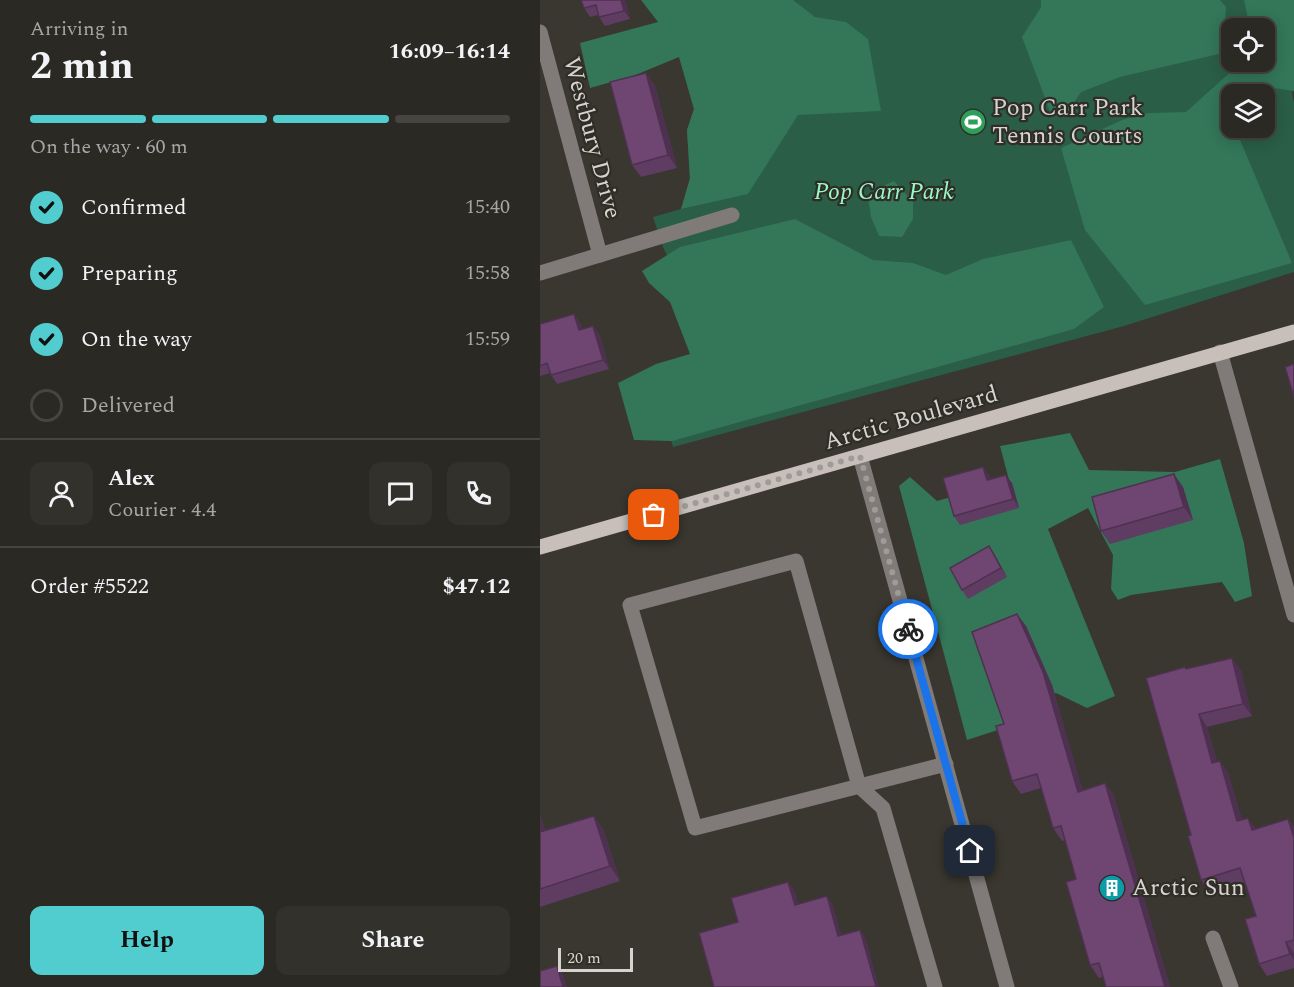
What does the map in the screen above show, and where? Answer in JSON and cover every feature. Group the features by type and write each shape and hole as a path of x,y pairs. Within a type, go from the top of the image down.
{"main road":[{"name":"Arctic Boulevard","path":"540,547 1294,332"}],"street":[{"name":"Westbury Drive","path":"540,32 600,255"},
{"path":"540,273 732,215"},
{"path":"1220,352 1294,615"},
{"path":"860,456 1007,987"},
{"path":"935,987 883,808 859,786 796,561 630,605 695,828 859,786 946,764"},
{"path":"1213,938 1231,987"}],"green space":[{"path":"641,0 793,0 815,17 846,22 868,39 881,111 798,115 748,194 681,209 690,178 687,130 694,109 679,57 633,76 590,88 580,43 658,22"},
{"name":"Pop Carr Park","path":"652,0 1294,0 1294,91 1292,92 1294,103 1294,272 1124,326 673,447 653,380 696,358 676,275 653,217 681,209 690,183 687,130 694,109 679,57 636,70 660,29"},
{"path":"1041,0 1220,0 1226,7 1225,18 1221,18 1221,53 1120,77 1081,92 1067,113 1051,114 1022,37 1041,7"},
{"path":"1244,0 1294,0 1294,91 1275,88 1275,84 1221,84 1221,138 1239,138 1292,263 1145,305 1085,230 1061,148 1122,120 1148,113 1186,112 1231,72 1275,72 1275,18 1248,18"},
{"path":"894,181 913,202 913,219 902,237 879,236 871,217 868,197"},
{"path":"795,219 873,260 913,263 946,275 983,259 1071,240 1104,307 1074,329 672,441 634,440 618,383 656,364 690,354 670,302 649,283 642,271 680,247"},
{"path":"1070,433 1089,470 1175,472 1220,459 1244,543 1252,596 1235,602 1222,582 1131,595 1118,600 1111,589 1113,555 1088,508 1048,529 1115,696 1087,708 1056,693 1040,699 1041,716 967,740 899,486 910,477 937,501 1009,480 1000,446"}],"building":[{"path":"581,0 621,0 624,11 599,17 596,5 584,8"},
{"path":"646,73 668,155 632,165 610,82"},
{"path":"574,314 579,330 593,326 603,360 551,375 547,363 540,366 540,324"},
{"path":"1294,364 1294,397 1285,367"},
{"path":"983,467 987,480 1006,475 1013,499 954,516 943,478"},
{"path":"1174,474 1184,507 1101,531 1092,497"},
{"path":"989,546 1001,568 962,590 950,568"},
{"path":"1017,614 1043,672 1078,792 1105,783 1165,987 1106,987 1099,963 1090,965 1066,882 1076,879 1061,826 1053,828 1037,774 1012,781 996,726 1004,724 972,632"},
{"path":"1232,658 1243,704 1199,714 1212,763 1220,761 1237,821 1248,818 1252,830 1288,819 1294,838 1294,940 1286,942 1290,954 1259,964 1245,919 1256,916 1240,868 1201,880 1188,836 1191,835 1146,678 1185,667 1186,669"},
{"path":"594,816 610,866 540,889 540,832"},
{"path":"788,882 795,905 827,896 838,936 860,930 876,987 714,987 699,933 738,922 731,898"},
{"path":"557,966 563,987 540,987 540,971"}],"way so far":[{"path":"654,515 860,456 908,629"}],"place":[{"name":"Pop Carr Park Tennis Courts","path":"973,122"},
{"name":"Arctic Sun","path":"1112,888"}],"route":[{"path":"908,629 970,851"}]}
